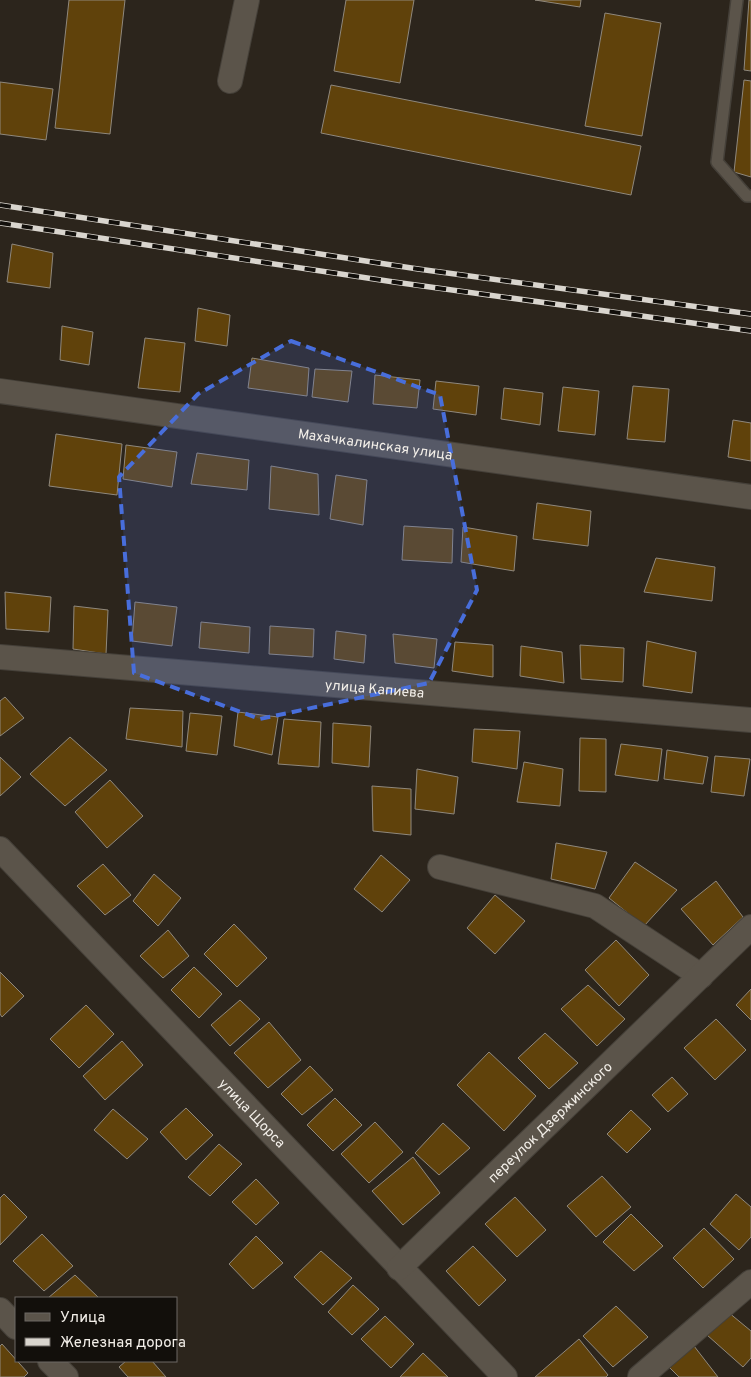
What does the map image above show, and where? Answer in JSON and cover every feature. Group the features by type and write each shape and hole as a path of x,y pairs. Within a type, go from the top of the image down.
{"street":[{"path":"230,81 247,0"},
{"name":"Махачкалинская улица","path":"0,391 751,497"},
{"name":"улица Капиева","path":"0,657 751,720"},
{"name":"улица Щорса","path":"0,849 505,1377"},
{"path":"440,867 595,906 701,976"},
{"name":"переулок Дзержинского","path":"399,1268 751,927"},
{"path":"640,1377 751,1282"},
{"path":"0,1310 15,1326"},
{"path":"51,1362 66,1377"}],"lane":[{"path":"737,0 717,162 747,196 751,196"}],"highlighted area":[{"path":"291,341 440,395 477,590 429,683 260,719 134,673 119,477 198,394"}],"building":[{"path":"69,0 125,0 110,134 55,128"},
{"path":"346,0 414,0 400,83 334,71"},
{"path":"535,0 581,0 580,7"},
{"path":"749,0 751,0 751,71 744,70"},
{"path":"605,13 661,23 642,136 585,126"},
{"path":"744,80 751,81 751,177 734,172"},
{"path":"0,82 53,89 46,140 0,134"},
{"path":"331,85 641,146 631,195 321,133"},
{"path":"12,244 53,253 50,288 7,282"},
{"path":"198,308 230,315 227,346 195,341"},
{"path":"62,326 93,332 89,365 60,360"},
{"path":"145,338 185,343 180,392 138,388"},
{"path":"252,358 309,368 307,396 248,388"},
{"path":"315,369 352,371 348,402 312,397"},
{"path":"375,375 420,380 417,408 373,404"},
{"path":"436,381 479,386 476,415 433,409"},
{"path":"633,386 669,389 665,442 627,439"},
{"path":"563,387 599,391 595,435 558,431"},
{"path":"504,388 543,393 540,425 501,419"},
{"path":"733,420 751,423 751,461 728,457"},
{"path":"56,434 122,444 117,495 49,486"},
{"path":"126,445 177,452 172,487 123,479"},
{"path":"197,453 249,460 247,490 191,484"},
{"path":"271,466 318,474 319,515 269,509"},
{"path":"336,475 367,480 363,525 330,519"},
{"path":"537,503 591,511 588,546 533,539"},
{"path":"404,526 453,529 452,563 402,560"},
{"path":"463,527 517,536 514,571 461,562"},
{"path":"656,558 715,567 712,601 644,592"},
{"path":"5,592 51,597 49,632 6,629"},
{"path":"135,602 177,607 172,646 132,641"},
{"path":"74,606 108,610 106,654 73,649"},
{"path":"201,622 250,627 249,653 199,648"},
{"path":"270,626 314,629 313,657 269,654"},
{"path":"336,631 366,635 364,663 334,659"},
{"path":"393,634 437,639 434,668 395,663"},
{"path":"647,641 696,652 692,693 643,686"},
{"path":"455,642 493,645 493,677 452,671"},
{"path":"580,645 624,648 623,682 581,679"},
{"path":"521,646 562,652 564,683 520,676"},
{"path":"5,697 24,718 0,736 0,701"},
{"path":"130,708 183,711 182,747 126,739"},
{"path":"238,712 278,717 272,755 234,746"},
{"path":"190,713 222,716 217,755 186,751"},
{"path":"284,719 321,722 319,767 278,764"},
{"path":"333,723 371,726 369,767 332,763"},
{"path":"474,729 520,731 517,769 472,762"},
{"path":"70,737 107,770 65,806 30,774"},
{"path":"580,738 606,739 606,792 579,791"},
{"path":"621,744 662,749 658,781 615,775"},
{"path":"667,750 708,757 703,784 664,779"},
{"path":"715,756 750,759 744,796 711,792"},
{"path":"0,757 21,777 0,796"},
{"path":"524,762 563,769 560,806 517,802"},
{"path":"417,769 458,777 454,814 415,809"},
{"path":"110,780 143,816 107,848 75,812"},
{"path":"372,786 411,789 411,835 373,831"},
{"path":"556,843 607,852 595,889 551,879"},
{"path":"381,855 410,880 382,912 354,889"},
{"path":"635,862 677,890 644,926 609,898"},
{"path":"103,864 131,895 105,915 77,886"},
{"path":"154,874 181,898 158,926 133,901"},
{"path":"716,881 743,917 713,945 681,909"},
{"path":"495,895 525,921 495,954 467,928"},
{"path":"234,924 267,958 237,987 204,954"},
{"path":"168,930 189,956 163,978 140,956"},
{"path":"616,940 649,975 619,1006 585,970"},
{"path":"194,967 222,994 199,1018 171,990"},
{"path":"0,972 24,996 2,1017 0,1014"},
{"path":"588,985 625,1019 597,1046 561,1009"},
{"path":"751,989 751,1020 736,1005"},
{"path":"240,1000 260,1019 230,1046 211,1025"},
{"path":"86,1005 114,1034 79,1068 50,1039"},
{"path":"716,1019 746,1050 715,1080 684,1048"},
{"path":"269,1022 301,1060 268,1088 234,1053"},
{"path":"545,1033 578,1063 549,1089 518,1058"},
{"path":"122,1041 143,1065 105,1100 83,1076"},
{"path":"489,1052 536,1096 504,1131 457,1085"},
{"path":"310,1066 333,1090 302,1115 281,1094"},
{"path":"672,1077 688,1094 668,1112 652,1095"},
{"path":"335,1098 362,1125 333,1151 307,1125"},
{"path":"186,1108 213,1135 186,1160 160,1132"},
{"path":"113,1109 148,1139 127,1159 94,1130"},
{"path":"631,1110 651,1129 627,1153 607,1134"},
{"path":"375,1122 403,1152 369,1183 341,1154"},
{"path":"443,1123 470,1148 439,1175 415,1153"},
{"path":"219,1144 242,1164 210,1196 188,1177"},
{"path":"413,1157 440,1193 403,1225 372,1191"},
{"path":"602,1176 631,1207 596,1237 567,1206"},
{"path":"256,1179 279,1203 256,1225 232,1202"},
{"path":"4,1194 27,1217 0,1245 0,1198"},
{"path":"736,1194 751,1207 751,1237 739,1250 710,1224"},
{"path":"515,1197 546,1230 517,1257 485,1224"},
{"path":"631,1214 663,1246 634,1271 603,1242"},
{"path":"704,1228 734,1259 703,1288 673,1258"},
{"path":"42,1234 73,1266 44,1291 13,1261"},
{"path":"256,1236 283,1263 253,1289 229,1264"},
{"path":"473,1246 506,1280 479,1306 446,1271"},
{"path":"321,1251 352,1278 323,1305 294,1277"},
{"path":"75,1275 98,1297 49,1297"},
{"path":"353,1285 379,1309 352,1335 328,1312"},
{"path":"616,1306 648,1337 613,1367 583,1336"},
{"path":"728,1312 751,1331 751,1358 743,1367 707,1335"},
{"path":"385,1316 414,1344 391,1368 361,1339"},
{"path":"579,1339 608,1375 606,1377 535,1377"},
{"path":"2,1344 15,1358 15,1362 18,1362 28,1373 24,1377 0,1377 0,1346"},
{"path":"694,1346 718,1377 679,1377 669,1367"},
{"path":"423,1353 448,1377 400,1377"},
{"path":"125,1362 153,1362 166,1377 128,1377 119,1367"}],"railway":[{"path":"0,205 418,269 751,314"},
{"path":"0,223 394,282 751,331"}]}
